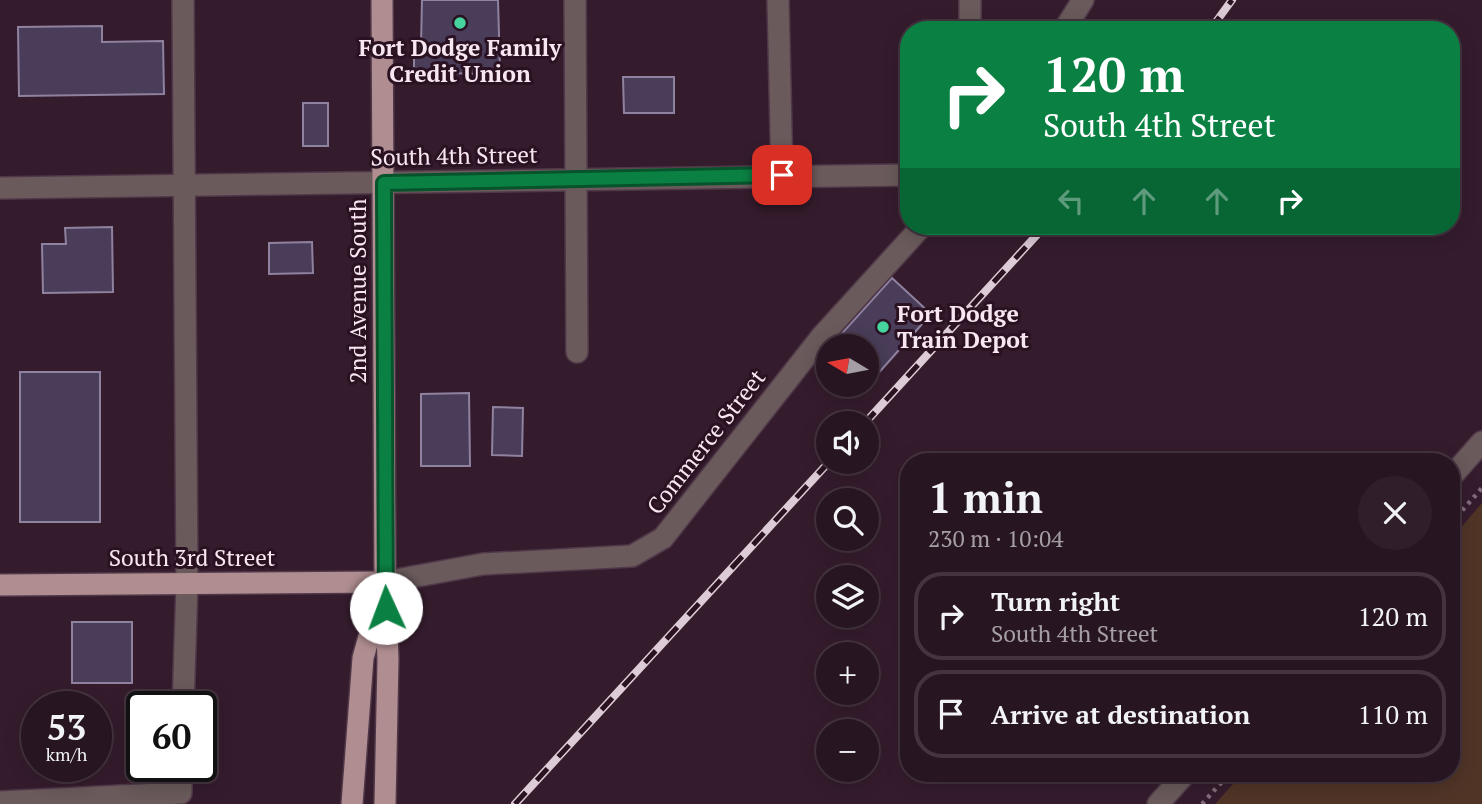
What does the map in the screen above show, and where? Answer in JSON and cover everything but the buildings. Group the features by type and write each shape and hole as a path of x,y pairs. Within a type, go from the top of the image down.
{"main road":[{"name":"2nd Avenue South","path":"382,0 385,582"},
{"name":"South 3rd Street","path":"0,586 385,582"},
{"path":"385,582 388,659 385,804"},
{"path":"352,804 363,658 385,582"}],"street":[{"path":"183,0 187,584 184,691"},
{"path":"575,0 577,352"},
{"path":"778,0 782,175"},
{"path":"970,0 970,21"},
{"path":"1070,21 1083,0"},
{"name":"South 4th Street","path":"0,188 900,175"},
{"name":"Commerce Street","path":"385,582 483,565 632,556 663,538 822,336 914,235"},
{"path":"1460,467 1482,442"},
{"path":"0,802 181,793 181,782"},
{"path":"1158,804 1178,782"}],"path":[{"path":"1460,513 1482,488"},
{"path":"1202,804 1222,782"}],"shaded area":[{"path":"1482,503 1482,804 1215,804 1235,782 1460,782 1460,529"}],"railway":[{"path":"1217,21 1232,0"},
{"path":"876,411 1037,235"},
{"path":"515,804 818,474"}],"place":[{"name":"Fort Dodge Family Credit Union","path":"460,23"},
{"name":"Fort Dodge Train Depot","path":"883,327"}],"route":[{"path":"386,608 384,183 782,175"}]}
